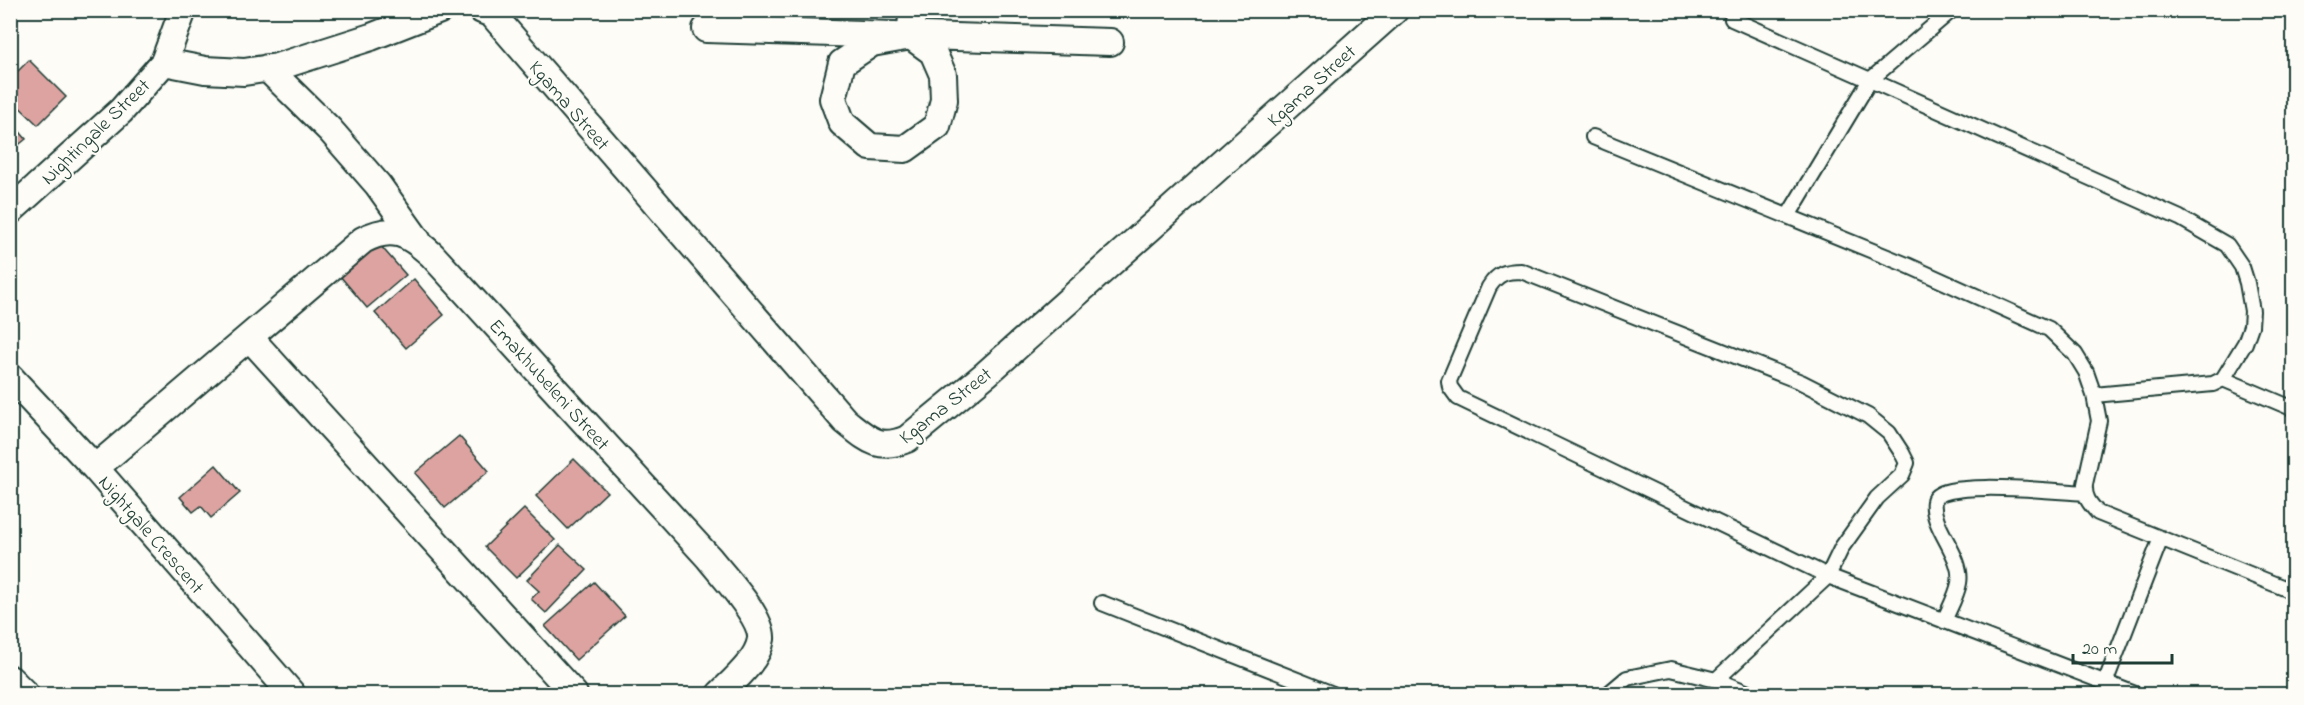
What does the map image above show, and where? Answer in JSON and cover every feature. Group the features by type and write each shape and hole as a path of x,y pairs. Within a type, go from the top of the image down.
{"street":[{"name":"Nightingale Street","path":"10,211 121,111 164,62 183,10"},
{"path":"164,62 205,70 244,72 277,67 371,37 440,10"},
{"name":"Kgama Street","path":"482,10 492,14 845,421 878,443 891,445 907,439 978,381 1395,10"},
{"path":"911,36 912,10"},
{"path":"705,29 1110,42"},
{"path":"911,36 933,52 943,75 944,100 937,126 905,148 870,147 842,123 833,99 843,63 872,43 911,36"},
{"path":"267,68 330,130 378,185 418,243"},
{"name":"Emakhubeleni Street","path":"95,468 363,240 380,233 396,232 408,236 418,243 709,558 748,607 760,628 760,639 756,652 720,694"},
{"path":"250,338 574,694"},
{"name":"Nightgale Crescent","path":"10,376 95,468 292,694"},
{"path":"10,679 25,694"}],"lane":[{"path":"1788,216 1870,80 1952,10"},
{"path":"1732,19 2180,218 2227,245 2242,267 2252,311 2251,326 2245,343 2223,379 2213,384 2094,395"},
{"path":"1593,137 1907,265 2049,329 2075,354 2086,372 2094,395 2099,421 2085,493 2088,503 2098,513 2294,592"},
{"path":"1716,680 1828,576 1842,547 1877,498 1902,475 1906,463 1902,453 1889,433 1868,416 1801,382 1521,271 1505,271 1495,277 1489,286 1449,381 1450,387 1458,398 1828,576 2135,694"},
{"path":"2223,379 2294,409"},
{"path":"1944,621 1959,582 1957,565 1935,513 1934,500 1937,494 1970,488 2085,493"},
{"path":"2105,683 2161,538"},
{"path":"1102,603 1333,694"},
{"path":"1608,694 1628,678 1671,669 1716,680 1751,694"}],"building":[{"path":"29,60 66,97 38,125 10,98 10,79"},
{"path":"10,120 26,139 10,152"},
{"path":"379,244 406,275 367,308 340,276"},
{"path":"414,279 444,315 406,348 375,313"},
{"path":"459,436 489,471 445,508 415,473"},
{"path":"574,459 607,492 568,529 536,496"},
{"path":"216,465 240,493 211,518 201,506 193,512 180,497"},
{"path":"524,509 555,540 516,578 485,547"},
{"path":"560,545 587,570 546,613 531,599 539,591 527,580"},
{"path":"594,582 625,616 576,660 545,626"}]}
